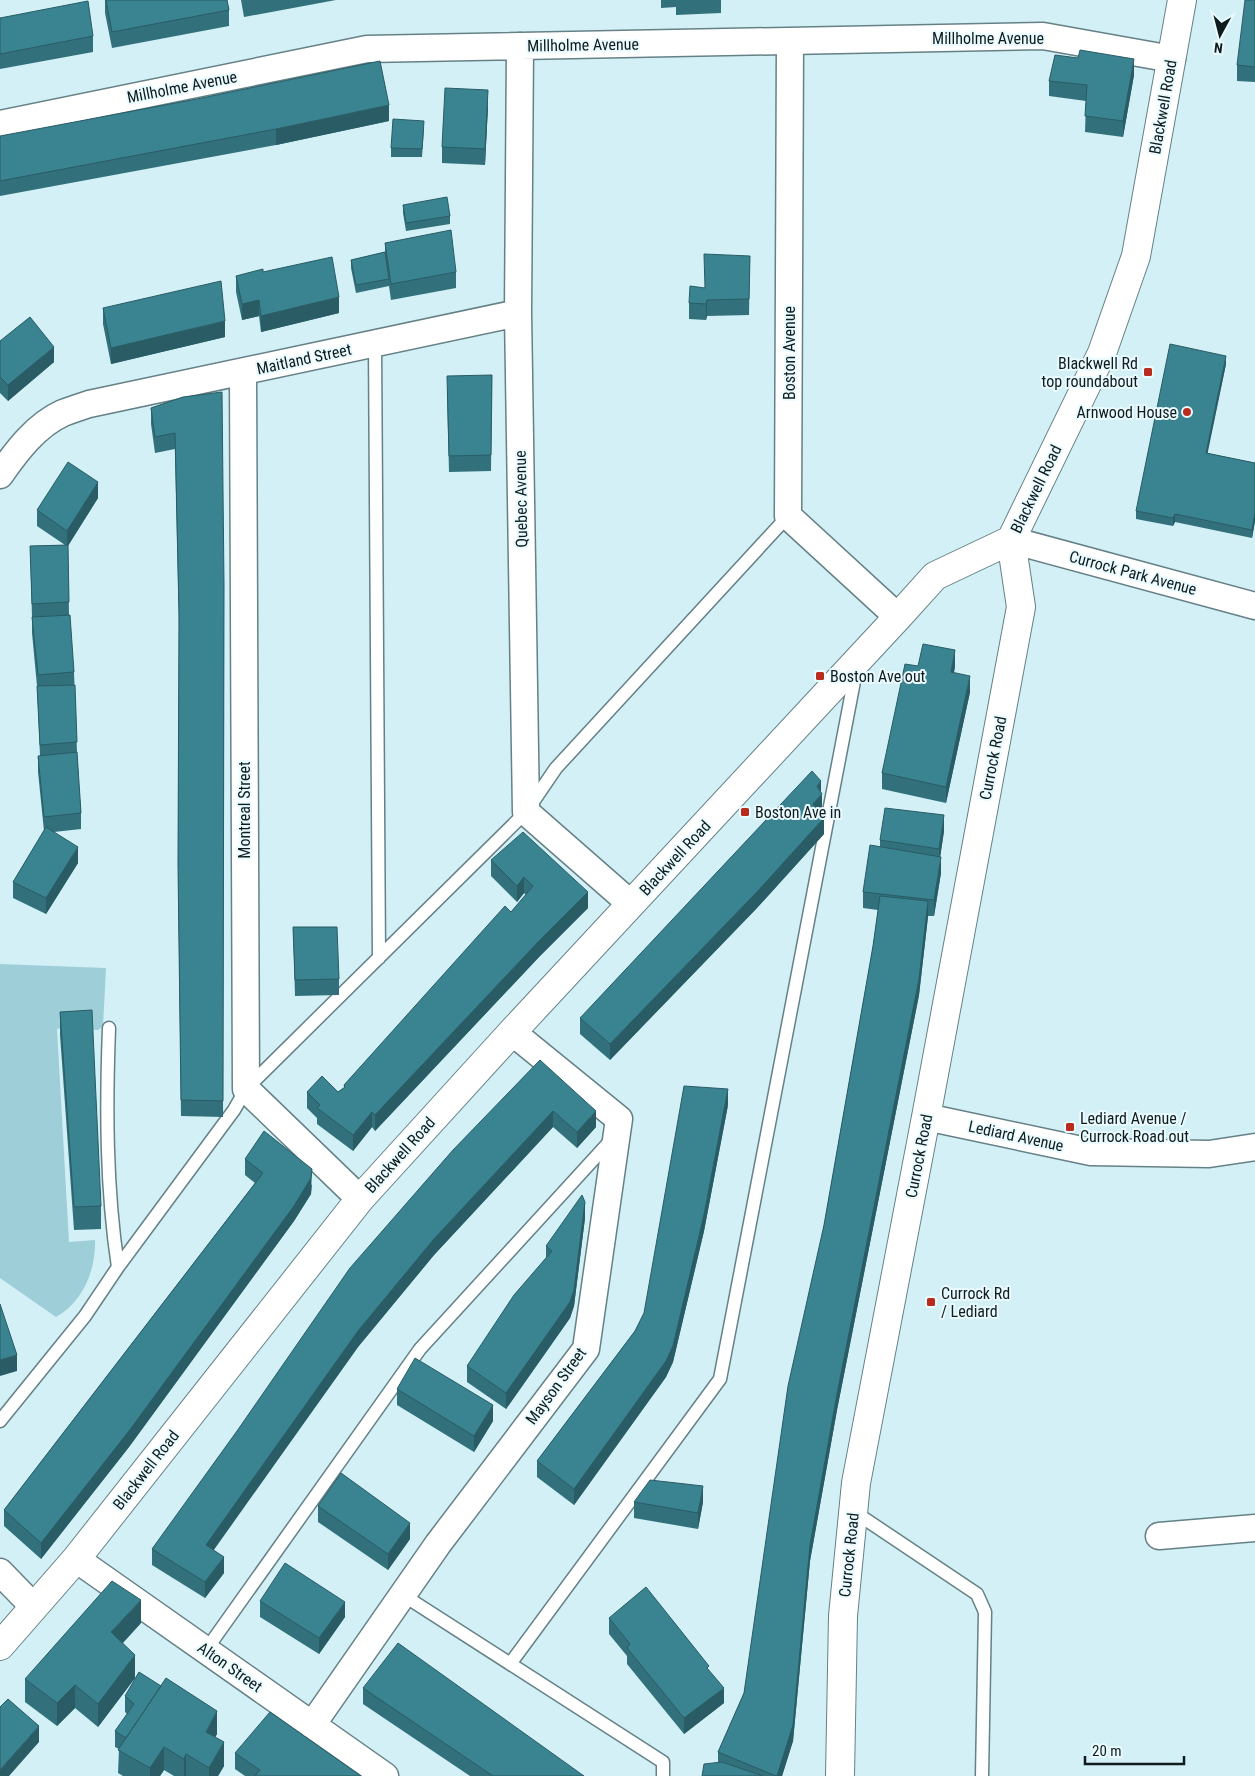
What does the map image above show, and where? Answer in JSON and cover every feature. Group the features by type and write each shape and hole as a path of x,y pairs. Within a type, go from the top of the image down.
{"street":[{"name":"Blackwell Road","path":"0,1646 76,1559 360,1199 512,1032 935,576 1011,540 1102,353 1136,256 1182,0"},
{"name":"Millholme Avenue","path":"0,124 367,49 1043,36 1172,59"},
{"name":"Boston Avenue","path":"788,516 790,41"},
{"name":"Quebec Avenue","path":"520,46 518,313 526,812"},
{"name":"Maitland Street","path":"0,475 18,449 40,428 61,414 89,404 518,313"},
{"name":"Montreal Street","path":"242,372 246,1089"},
{"path":"788,516 898,617"},
{"name":"Currock Park Avenue","path":"1011,540 1255,606"},
{"name":"Currock Road","path":"840,1776 843,1616 858,1473 1021,607 1011,540"},
{"path":"526,812 631,904"},
{"name":"Mayson Street","path":"312,1725 438,1544 586,1349 619,1119 512,1032"},
{"path":"246,1089 360,1199"},
{"name":"Lediard Avenue","path":"926,1117 1091,1152 1209,1154 1255,1147"},
{"path":"1159,1536 1255,1528"},
{"name":"Alton Street","path":"76,1559 385,1776"},
{"path":"0,1572 34,1608"}],"lane":[{"path":"375,344 379,958"},
{"path":"0,1421 85,1316 118,1267 234,1110 246,1089 526,812 556,768 788,516"},
{"path":"510,1664 720,1379 857,661"},
{"path":"109,1028 107,1093 112,1227 118,1267"},
{"path":"206,1650 420,1349 617,1133"},
{"path":"853,1511 977,1594 985,1612 982,1776"},
{"path":"402,1595 662,1762 663,1776"}],"shaded area":[{"path":"0,964 106,968 103,1026 98,1030 57,1029 69,1242 95,1240 95,1251 86,1284 74,1303 56,1317 0,1278"}],"building":[{"path":"106,0 227,0 229,10 112,32"},
{"path":"1245,0 1255,0 1255,67 1237,65"},
{"path":"88,1 93,36 0,54 0,18"},
{"path":"1080,50 1134,59 1123,121 1085,116 1087,85 1049,81 1055,55 1078,58"},
{"path":"380,61 389,105 276,129 0,181 0,136 197,99"},
{"path":"445,88 488,90 485,149 442,147"},
{"path":"393,119 424,121 422,149 391,148"},
{"path":"447,197 450,216 406,223 403,205"},
{"path":"451,230 456,272 391,284 385,243"},
{"path":"385,252 389,279 356,285 351,260"},
{"path":"704,254 750,256 749,299 707,300 706,304 689,303 690,286 705,288"},
{"path":"332,257 339,297 261,316 259,300 242,304 236,276 263,269 263,272"},
{"path":"221,281 225,321 111,348 103,308"},
{"path":"30,317 54,347 8,385 0,377 0,341"},
{"name":"Arnwood House","path":"1170,344 1226,356 1206,453 1255,463 1255,513 1252,530 1175,514 1173,518 1136,511"},
{"path":"492,375 491,455 449,456 447,376"},
{"path":"222,392 224,585 223,1101 181,1100 178,864 179,613 175,433 155,437 151,408 183,397"},
{"path":"68,462 98,482 67,531 37,510"},
{"path":"68,545 69,602 32,604 30,546"},
{"path":"70,615 74,672 38,675 32,617"},
{"path":"923,644 955,650 951,672 970,676 946,787 882,773 905,664 918,666"},
{"path":"75,685 77,742 40,745 37,686"},
{"path":"77,752 81,813 44,817 38,756"},
{"path":"812,771 821,781 817,786 822,794 813,804 824,818 756,893 610,1044 580,1018"},
{"path":"885,808 944,815 939,849 880,840"},
{"path":"46,827 78,847 46,898 13,882"},
{"path":"523,832 588,892 539,941 375,1115 372,1112 353,1135 317,1108 320,1105 307,1092 322,1076 338,1092 345,1087 344,1085 505,906 511,912 533,886 524,877 517,886 491,860"},
{"path":"870,845 941,857 934,900 863,892"},
{"path":"880,896 928,901 919,979 837,1394 810,1545 793,1725 776,1776 718,1752 744,1693 788,1386 824,1225"},
{"path":"293,927 337,927 339,979 295,980"},
{"path":"92,1010 101,1206 74,1207 60,1012"},
{"path":"540,1060 596,1111 577,1132 553,1111 434,1239 358,1331 206,1545 224,1557 205,1582 152,1549 237,1431 350,1268 453,1150"},
{"path":"684,1086 728,1089 704,1215 673,1346 666,1361 574,1489 537,1461 635,1331 644,1313"},
{"path":"264,1131 312,1169 311,1178 294,1206 129,1431 41,1543 4,1510 263,1173 245,1159"},
{"path":"582,1195 585,1202 574,1290 570,1302 506,1393 467,1366 514,1295 552,1251 546,1246"},
{"path":"0,1304 17,1355 0,1360"},
{"path":"415,1358 493,1405 474,1436 397,1389"},
{"path":"341,1473 410,1523 388,1554 318,1506"},
{"path":"650,1480 703,1486 698,1513 634,1502"},
{"path":"285,1563 345,1602 319,1638 260,1601"},
{"path":"112,1581 141,1600 111,1632 135,1655 98,1704 75,1685 57,1703 25,1679"},
{"path":"646,1587 709,1666 707,1668 724,1688 684,1718 627,1648 630,1644 609,1618"},
{"path":"398,1643 584,1776 493,1776 363,1688"},
{"path":"139,1672 161,1686 126,1738 115,1731 134,1704 125,1696"},
{"path":"166,1678 217,1711 206,1732 224,1742 209,1768 186,1754 184,1759 164,1747 150,1768 118,1750"},
{"path":"8,1699 39,1726 0,1770 0,1707"},
{"path":"270,1712 361,1776 255,1776 260,1770 235,1753"},
{"path":"722,1762 763,1776 702,1776 704,1764"}],"place":[{"name":"Blackwell Rd top roundabout","path":"1148,372"},
{"name":"Arnwood House","path":"1187,412"},
{"name":"Boston Ave out","path":"820,676"},
{"name":"Boston Ave in","path":"745,812"},
{"name":"Lediard Avenue / Currock Road out","path":"1070,1127"},
{"name":"Currock Rd / Lediard","path":"931,1302"}]}
